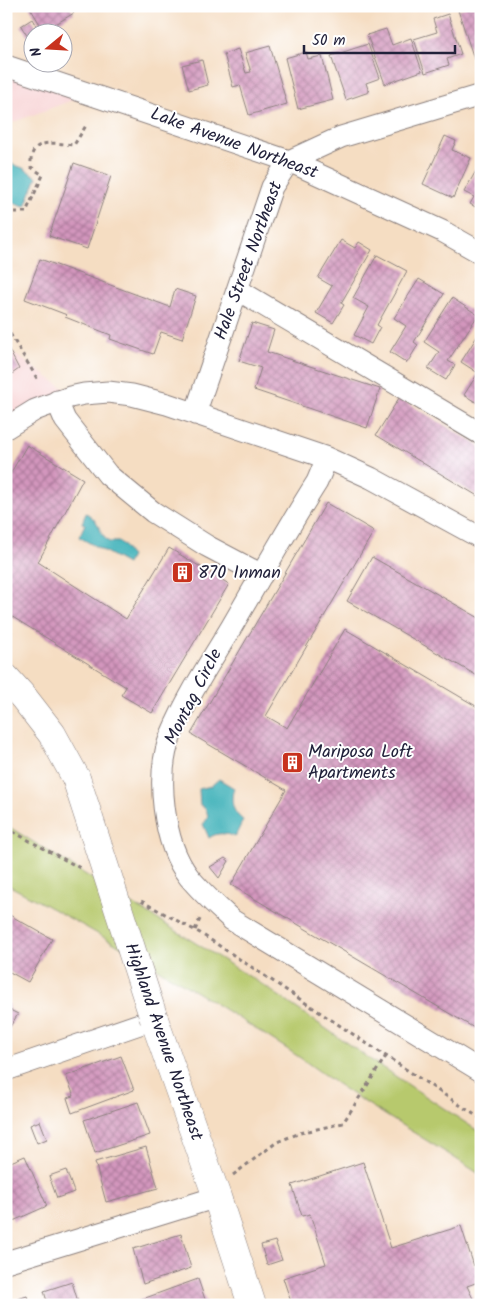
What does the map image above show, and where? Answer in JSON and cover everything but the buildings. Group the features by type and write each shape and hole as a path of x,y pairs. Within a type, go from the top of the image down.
{"main road":[{"name":"Highland Avenue Northeast","path":"6,678 52,734 76,778 154,1019 222,1187 252,1305"}],"street":[{"name":"Lake Avenue Northeast","path":"6,66 289,160 442,231 481,253"},
{"name":"Hale Street Northeast","path":"195,414 272,187 289,160 341,137 481,95"},
{"path":"238,290 481,434"},
{"path":"6,428 35,410 57,401 84,394 114,392 132,395 327,458 371,478 481,538"},
{"path":"57,401 64,420 108,475 153,512 207,546 262,575"},
{"name":"Montag Circle","path":"327,458 317,482 196,687 170,736 162,773 167,827 176,854 188,876 206,897 232,920 481,1071"},
{"path":"6,1070 154,1019"},
{"path":"6,1262 222,1187"}],"path":[{"path":"6,212 26,212 43,175 31,166 30,155 36,147 48,144 74,145 87,124"},
{"path":"6,327 38,380"},
{"path":"6,828 83,869"},
{"path":"135,897 200,933 481,1118"},
{"path":"222,1187 277,1142 300,1133 343,1123 386,1056"}],"shaded area":[{"path":"6,63 22,68 22,72 33,72 94,92 6,125"},
{"path":"6,348 75,396 6,439"}],"green space":[{"path":"6,825 263,985 481,1133 481,1175 352,1094 295,1054 218,1005 113,943 6,884"}],"water":[{"path":"6,162 23,168 37,177 25,206 6,203"},
{"path":"86,513 95,520 109,542 120,542 123,545 131,556 127,564 79,537 85,524 82,523"},
{"path":"219,779 234,788 232,797 234,810 243,820 235,837 222,834 209,838 203,824 208,814 200,805 199,789 211,786"}],"place":[{"name":"870 Inman","path":"182,573"},
{"name":"Mariposa Loft Apartments","path":"292,762"}]}
